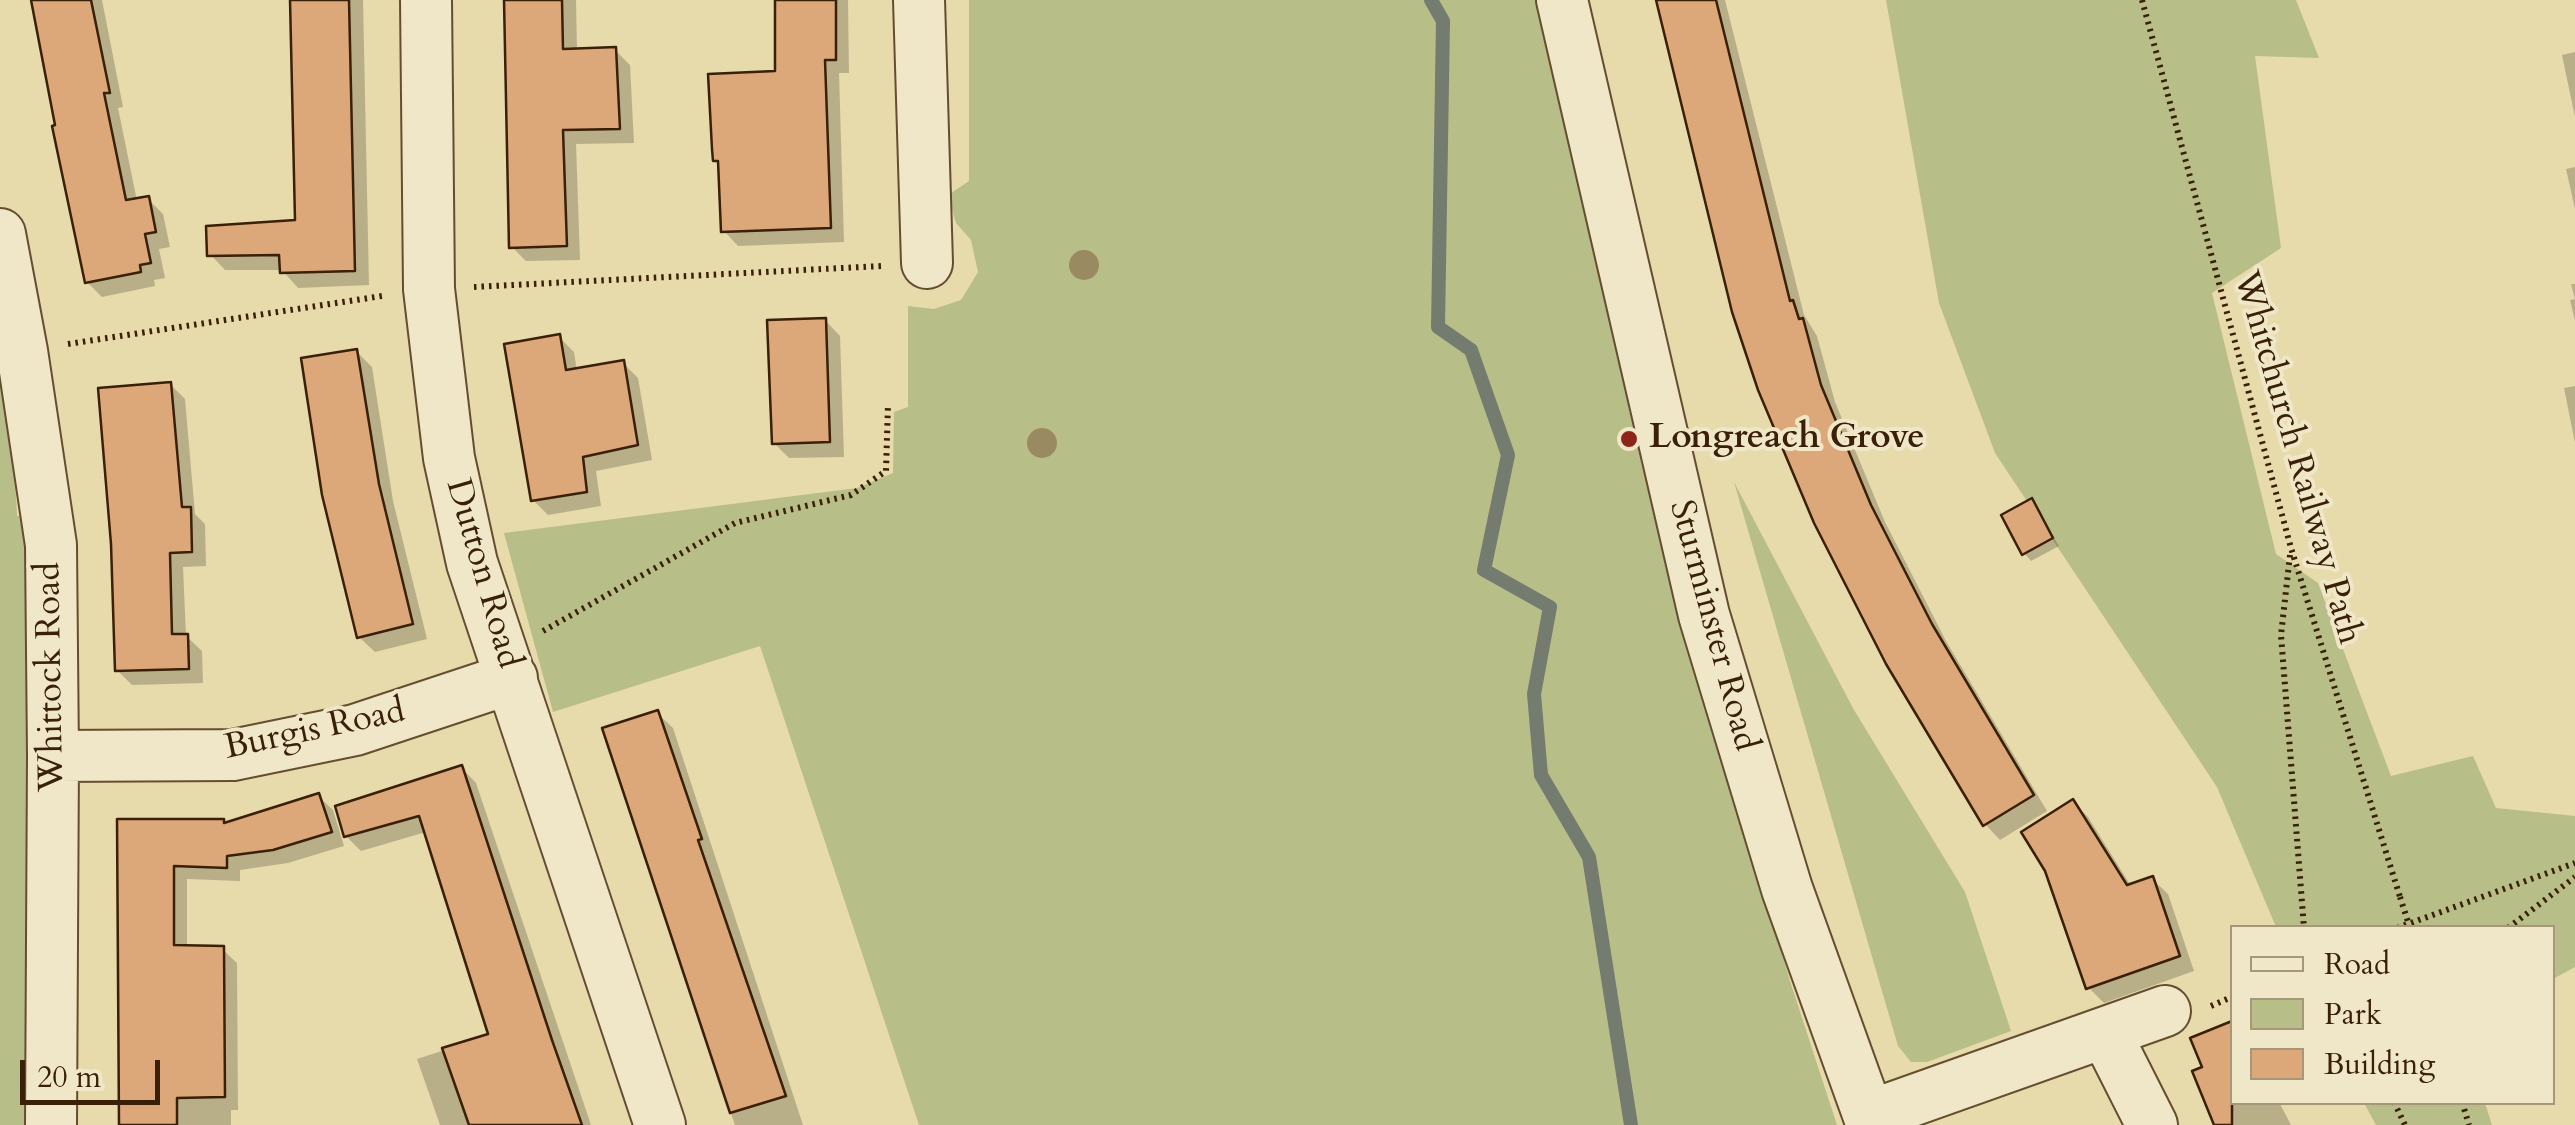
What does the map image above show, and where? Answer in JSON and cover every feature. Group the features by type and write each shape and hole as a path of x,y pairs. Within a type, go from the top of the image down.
{"street":[{"name":"Dutton Road","path":"426,0 429,289 448,458 472,563 660,1125"},
{"path":"919,0 927,264"},
{"name":"Sturminster Road","path":"1562,0 1704,615 1786,889 1871,1120"},
{"name":"Whittock Road","path":"0,234 51,545 51,1125"},
{"name":"Burgis Road","path":"54,756 232,755 356,730 508,667"},
{"path":"1871,1120 2165,1012"},
{"path":"2106,1034 2152,1125"}],"path":[{"name":"Whitchurch Railway Path","path":"2142,0 2291,548 2409,925"},
{"path":"832,268 867,266"},
{"path":"508,667 566,615 736,523 851,495 886,471 888,404"},
{"path":"2291,548 2281,635 2304,925"},
{"path":"2405,925 2575,864"},
{"path":"2512,925 2575,877"}],"green space":[{"path":"969,0 1536,0 1654,515 1790,981 1837,1125 919,1125 760,646 553,712 504,533 857,488 893,473 894,412 908,407 908,306 934,309 961,300 978,272 971,240 956,223 948,195 969,181"},
{"path":"1886,0 2296,0 2319,58 2255,56 2281,248 2212,293 2276,554 2318,583 2391,776 2473,756 2496,808 2575,816 2575,967 2555,978 2555,925 2275,925 2217,787 1995,453 1939,303"},
{"path":"0,325 10,382 17,516 25,516 30,1125 0,1125"},
{"path":"1734,482 1854,710 1965,892 2011,1031 1927,1062 1911,1062 1898,1046"},
{"path":"2365,1105 2486,1105 2492,1125 2376,1125"}],"building":[{"path":"31,0 91,0 110,93 104,93 126,200 149,196 156,232 145,234 151,263 140,265 141,272 85,283"},
{"path":"290,0 349,0 355,271 280,273 279,255 207,256 206,226 295,220"},
{"path":"504,0 562,0 563,49 616,47 620,129 563,130 567,246 509,248"},
{"path":"775,0 836,0 836,60 825,60 831,228 721,232 708,74 775,71"},
{"path":"1656,0 1716,0 1790,301 1793,300 1799,319 1803,318 1821,385 1871,505 1932,624 2034,795 1983,826 1886,664 1814,523 1758,390 1732,312"},
{"path":"826,318 830,442 772,444 767,320"},
{"path":"560,334 566,370 624,360 638,445 583,457 587,492 531,501 504,344"},
{"path":"357,349 379,484 413,624 357,638 322,495 301,358"},
{"path":"171,382 182,507 191,507 192,552 170,553 172,634 188,634 189,669 115,671 111,544 98,388"},
{"path":"2032,498 2053,538 2022,555 2001,515"},
{"path":"658,710 786,1096 730,1113 602,728"},
{"path":"462,765 582,1125 469,1125 442,1048 488,1034 419,816 344,837 335,806"},
{"path":"319,793 332,832 273,850 227,856 227,868 174,866 174,945 224,946 225,1097 177,1098 177,1125 119,1125 117,819 224,819 224,823"},
{"path":"2073,799 2127,885 2153,876 2180,956 2086,989 2045,871 2021,832"},
{"path":"2230,1022 2232,1125 2214,1125 2192,1071 2202,1067 2190,1038"}],"waterway":[{"path":"1431,0 1443,21 1438,327 1471,350 1508,455 1484,570 1550,607 1534,694 1541,775 1589,857 1631,1125"}],"place":[{"name":"Longreach Grove","path":"1629,439"}]}
